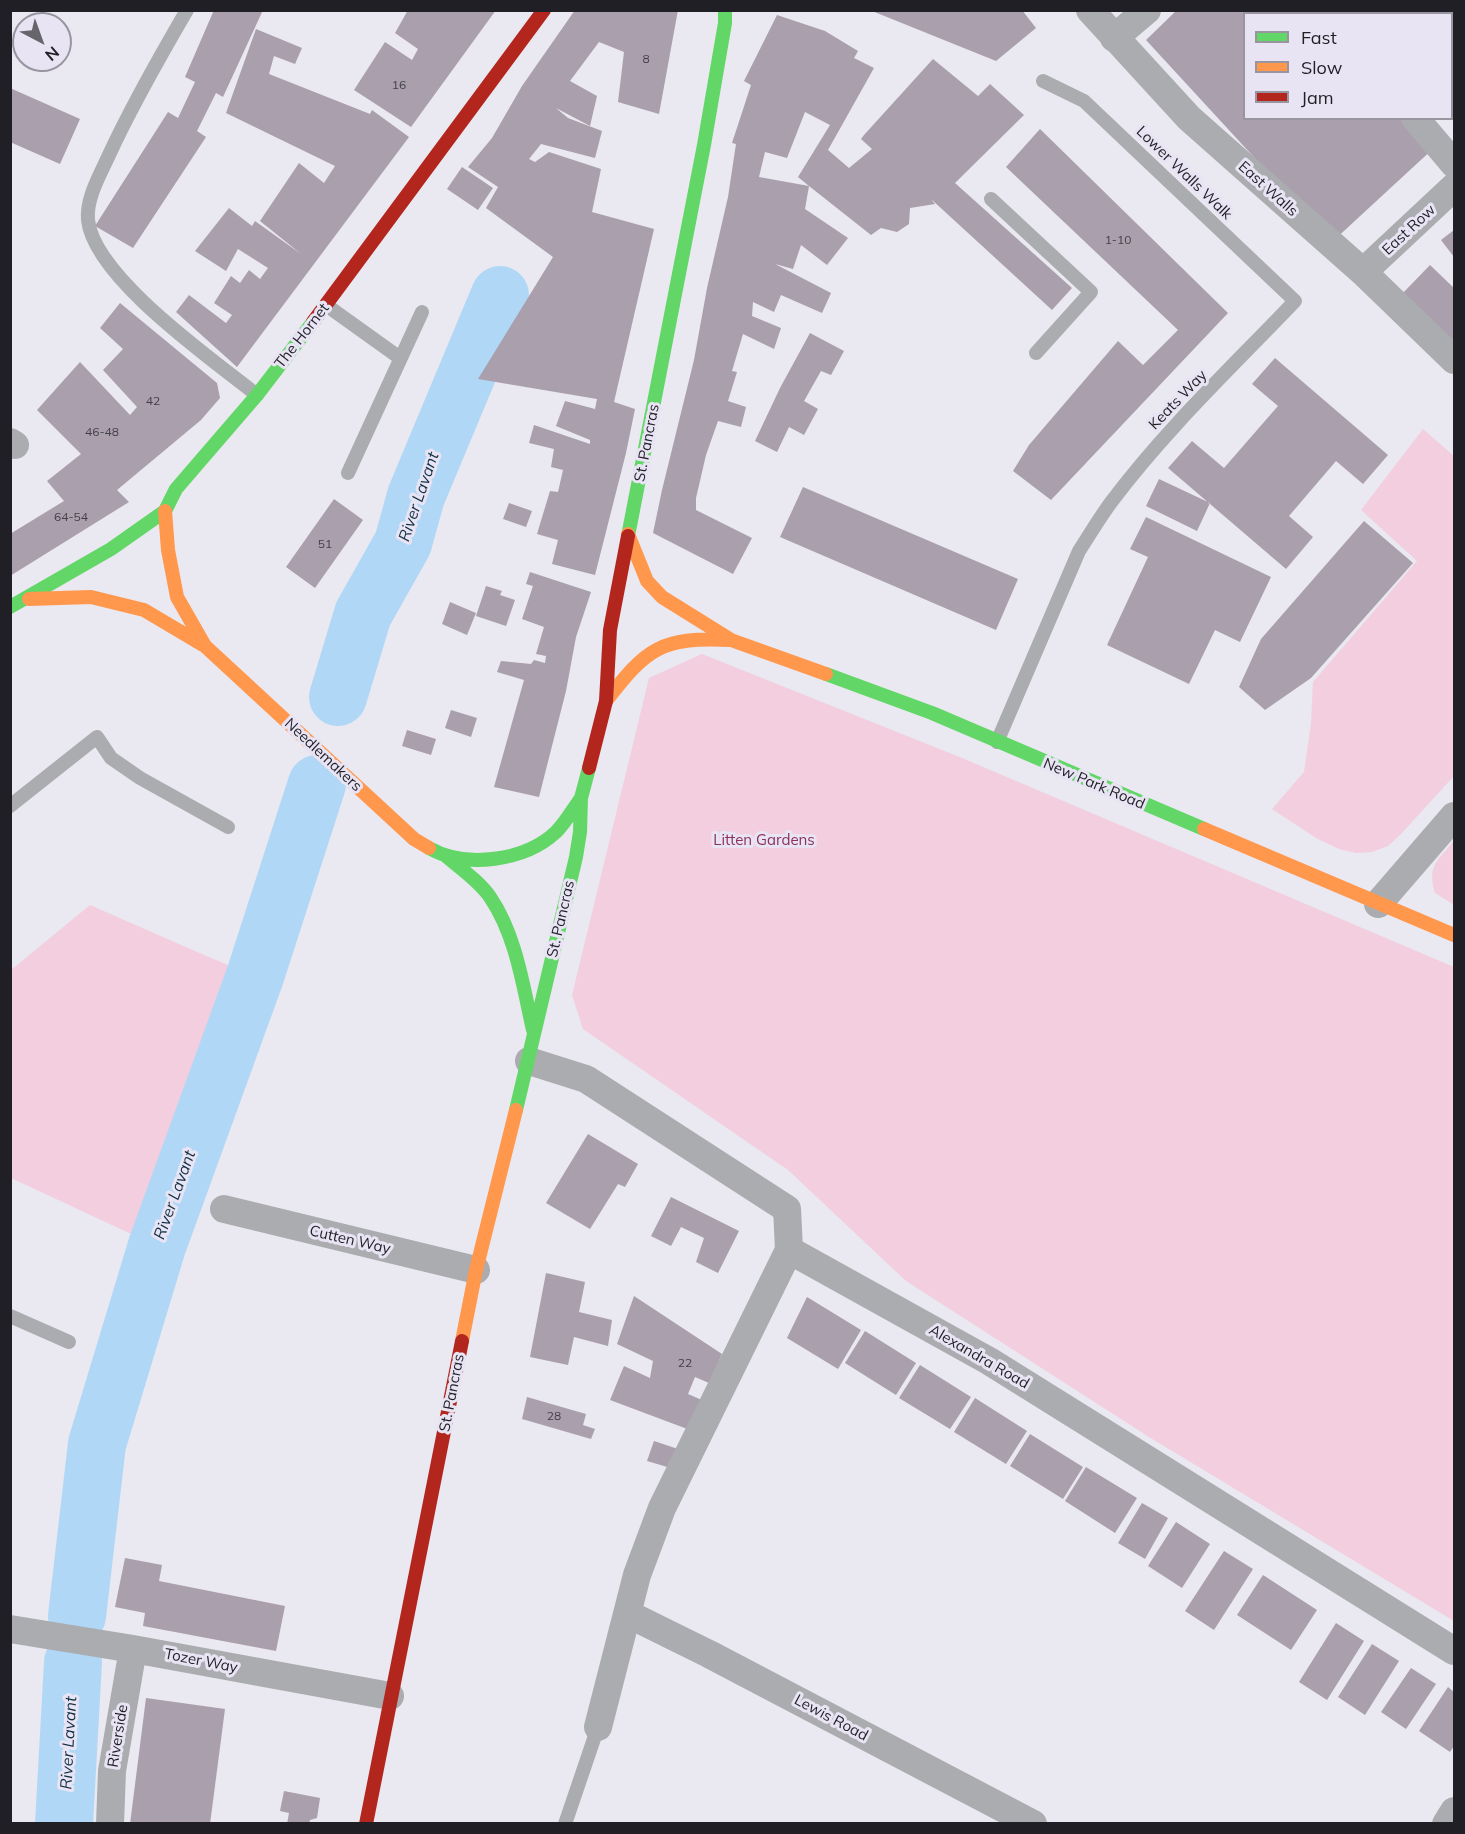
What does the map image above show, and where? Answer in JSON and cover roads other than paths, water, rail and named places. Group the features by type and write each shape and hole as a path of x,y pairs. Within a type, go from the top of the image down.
{"main road":[{"name":"The Hornet","path":"16,603 111,549 165,511 177,489 256,395 326,305 544,10"},
{"name":"St. Pancras","path":"366,1824 476,1270 532,1049 576,857 580,832 581,798 606,701 610,630 704,145 725,23 725,10"},
{"name":"Needlemakers","path":"165,511 168,550 177,597 204,646"},
{"name":"New Park Road","path":"628,534 647,581 662,597 676,608 731,640 932,712 997,742 1455,935"},
{"name":"Needlemakers","path":"16,603 91,597 144,610 204,646 387,816 414,839 446,856 480,885 491,899 512,951 532,1049"},
{"name":"New Park Road","path":"606,701 645,655 662,645 696,638 731,640"},
{"name":"Needlemakers","path":"446,856 498,857 518,854 541,843 556,832 581,798"}],"street":[{"name":"East Walls","path":"1090,10 1189,118 1363,272 1455,360"},
{"path":"1114,38 1147,10"},
{"path":"1417,120 1455,164"},
{"name":"East Row","path":"1363,272 1455,188"},
{"path":"1378,904 1455,816"},
{"path":"532,1049 586,1079 787,1209 789,1250 662,1508 637,1575 598,1727"},
{"name":"Cutten Way","path":"224,1209 476,1270"},
{"name":"Alexandra Road","path":"789,1250 989,1361 1455,1651"},
{"name":"Lewis Road","path":"628,1614 719,1659 1033,1824"},
{"name":"Tozer Way","path":"10,1629 390,1696"},
{"name":"Riverside","path":"110,1824 112,1771 133,1649"},
{"path":"1446,1824 1455,1811"}],"lane":[{"path":"187,10 128,114 92,192 88,220 97,246 114,272 147,307 256,395"},
{"name":"Lower Walls Walk","path":"1043,81 1084,101 1295,301"},
{"path":"991,199 1091,292 1036,353"},
{"name":"Keats Way","path":"997,742 1079,551 1112,501 1160,443 1295,301"},
{"path":"326,305 400,358"},
{"path":"348,473 422,312"},
{"path":"10,806 98,736 111,758 140,778 228,827"},
{"path":"10,1316 69,1342"},
{"path":"565,1824 598,1727"}],"waterway":[{"name":"River Lavant","path":"338,697 363,614 403,543 416,496 500,295"},
{"name":"River Lavant","path":"77,1616 97,1444 157,1246 255,976 317,784"},
{"name":"River Lavant","path":"64,1824 73,1662"}],"park label":[{"name":"Litten Gardens","path":"764,840"}]}
